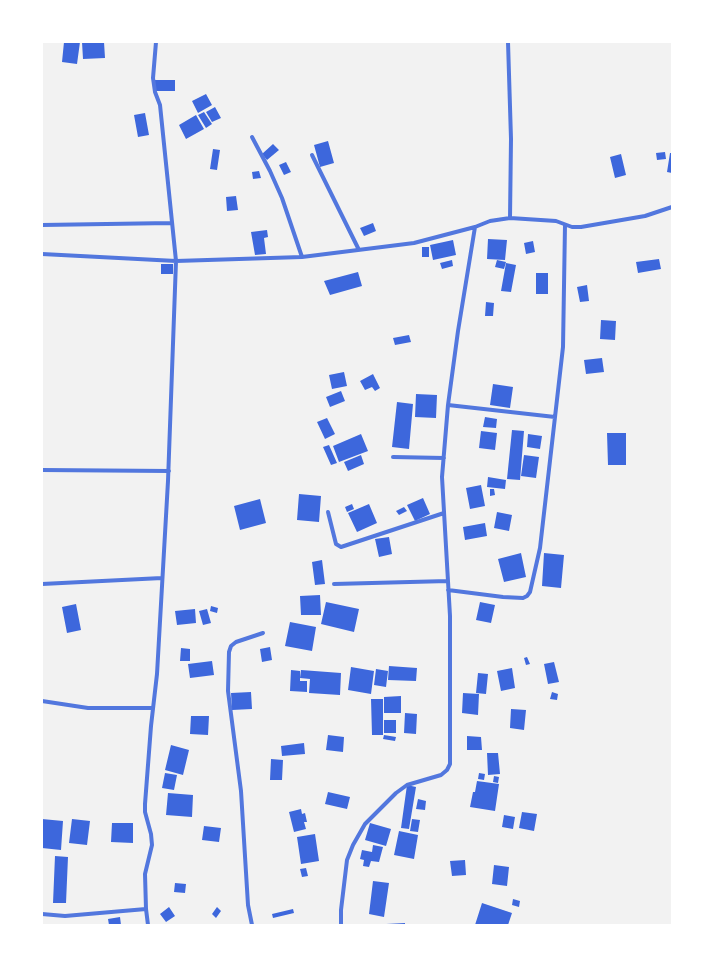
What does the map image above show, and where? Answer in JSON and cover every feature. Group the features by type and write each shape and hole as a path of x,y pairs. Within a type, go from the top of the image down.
{"street":[{"path":"148,925 145,874 152,845 151,834 145,812 145,804 157,674 169,471 176,261 160,105 155,92 153,78 156,42"},
{"path":"508,42 511,139 510,218"},
{"path":"252,137 282,198 302,257"},
{"path":"312,155 359,250"},
{"path":"42,254 176,261 302,257 414,243 475,227 490,221 510,218 556,221 566,225 581,227 645,216 672,207"},
{"path":"42,226 171,223"},
{"path":"448,590 523,598 530,592 540,548 564,347 566,225"},
{"path":"341,925 341,910 347,860 353,845 365,824 396,793 407,785 441,776 450,764 450,616 442,477 448,405 458,331 475,227"},
{"path":"448,405 555,417"},
{"path":"393,457 444,458"},
{"path":"42,470 169,471"},
{"path":"328,512 336,544 341,547 444,513"},
{"path":"42,584 162,578"},
{"path":"334,584 448,581"},
{"path":"252,925 248,905 242,791 228,691 229,652 231,646 236,642 263,633"},
{"path":"42,701 88,708 153,708"},
{"path":"42,914 65,916 146,909"}],"building":[{"path":"64,42 80,42 77,64 62,62"},
{"path":"82,42 104,42 105,58 83,59"},
{"path":"155,80 175,80 175,91 155,91"},
{"path":"206,94 212,105 198,113 192,101"},
{"path":"215,107 221,118 212,122 206,112"},
{"path":"204,112 212,124 206,128 198,115"},
{"path":"145,113 149,135 138,137 134,115"},
{"path":"196,115 204,129 186,139 179,125"},
{"path":"328,141 334,163 320,167 314,145"},
{"path":"273,144 279,150 267,160 262,154"},
{"path":"213,149 220,150 217,170 210,169"},
{"path":"665,152 666,159 657,160 656,153"},
{"path":"670,153 672,153 672,173 667,172"},
{"path":"621,154 626,175 615,178 610,157"},
{"path":"286,162 291,172 284,175 279,165"},
{"path":"259,171 261,178 253,179 252,172"},
{"path":"236,196 238,210 227,211 226,197"},
{"path":"373,223 376,231 364,236 360,228"},
{"path":"267,230 268,237 264,238 266,254 255,255 251,232"},
{"path":"488,239 507,240 505,260 487,259"},
{"path":"453,240 456,255 433,260 430,245"},
{"path":"533,241 535,252 526,254 524,243"},
{"path":"422,247 429,247 429,257 422,257"},
{"path":"659,259 661,269 638,273 636,262"},
{"path":"452,260 453,266 442,269 440,263"},
{"path":"497,260 506,262 504,269 495,267"},
{"path":"506,263 516,265 511,292 501,291"},
{"path":"161,264 173,264 173,274 161,274"},
{"path":"358,272 362,286 330,295 324,281"},
{"path":"536,273 548,273 548,294 536,294"},
{"path":"587,285 589,301 580,302 577,287"},
{"path":"486,302 494,303 493,316 485,316"},
{"path":"601,320 616,321 615,340 600,339"},
{"path":"409,335 411,342 395,345 393,338"},
{"path":"602,358 604,372 586,374 584,360"},
{"path":"344,372 347,386 332,389 329,375"},
{"path":"373,374 380,388 375,391 372,387 365,390 360,381"},
{"path":"493,384 513,387 510,408 490,405"},
{"path":"341,391 345,401 330,407 326,397"},
{"path":"416,394 437,395 436,418 415,417"},
{"path":"397,402 413,404 409,449 392,447"},
{"path":"485,417 497,419 496,428 483,427"},
{"path":"327,418 335,434 325,439 317,422"},
{"path":"512,430 524,431 520,480 507,479"},
{"path":"481,431 497,433 495,450 479,448"},
{"path":"607,433 626,433 626,465 608,465"},
{"path":"361,434 368,451 339,462 333,446"},
{"path":"528,434 542,436 540,449 527,447"},
{"path":"329,445 337,463 331,465 323,447"},
{"path":"361,455 364,464 348,471 344,462"},
{"path":"524,455 539,457 536,478 521,476"},
{"path":"488,477 506,480 505,489 487,487"},
{"path":"481,485 485,506 470,509 466,488"},
{"path":"490,489 494,489 495,495 490,496"},
{"path":"299,494 321,496 319,522 297,520"},
{"path":"423,498 430,514 415,521 407,505"},
{"path":"260,499 266,523 240,530 234,506"},
{"path":"352,504 354,509 347,512 345,507"},
{"path":"369,504 377,523 357,532 348,513"},
{"path":"404,507 407,511 399,515 396,511"},
{"path":"497,512 512,515 509,531 494,528"},
{"path":"485,523 487,536 465,540 463,527"},
{"path":"389,537 392,554 379,557 375,539"},
{"path":"521,553 526,577 504,582 498,559"},
{"path":"544,553 564,555 561,588 542,586"},
{"path":"322,560 325,584 315,585 312,562"},
{"path":"320,595 321,615 301,615 300,596"},
{"path":"326,602 359,609 354,632 321,624"},
{"path":"480,602 495,605 491,623 476,620"},
{"path":"76,604 81,630 67,633 62,607"},
{"path":"211,606 218,608 217,613 210,611"},
{"path":"195,609 196,623 177,625 175,611"},
{"path":"207,609 211,623 203,625 199,611"},
{"path":"290,622 316,627 312,651 285,646"},
{"path":"270,647 272,660 262,662 260,649"},
{"path":"181,648 190,649 190,661 180,661"},
{"path":"527,657 530,664 526,665 524,658"},
{"path":"212,661 214,675 190,678 188,664"},
{"path":"554,662 559,682 548,684 544,664"},
{"path":"389,666 417,668 416,681 388,680"},
{"path":"351,667 374,671 371,694 348,690"},
{"path":"512,668 515,688 501,691 497,671"},
{"path":"376,669 388,671 386,687 374,685"},
{"path":"291,670 300,671 300,681 307,681 307,692 290,691"},
{"path":"301,670 341,673 340,695 309,693 310,679 300,678"},
{"path":"478,673 488,674 486,694 476,693"},
{"path":"251,692 252,709 232,710 231,693"},
{"path":"552,692 558,694 557,700 550,699"},
{"path":"463,693 479,694 478,715 462,713"},
{"path":"401,696 401,713 384,713 384,697"},
{"path":"371,699 383,699 383,735 372,735"},
{"path":"511,709 526,710 524,730 510,728"},
{"path":"405,713 417,714 416,734 404,733"},
{"path":"191,716 209,716 208,735 190,734"},
{"path":"384,720 396,720 396,733 384,733"},
{"path":"328,735 344,737 343,752 326,750"},
{"path":"384,735 396,737 395,741 383,739"},
{"path":"467,736 481,737 482,750 467,750"},
{"path":"304,743 305,754 282,756 281,746"},
{"path":"171,745 189,750 183,775 165,770"},
{"path":"487,753 498,753 500,774 488,775"},
{"path":"271,759 283,760 282,780 270,780"},
{"path":"165,773 177,775 174,790 162,788"},
{"path":"479,773 485,774 484,780 478,779"},
{"path":"494,776 499,777 498,783 493,782"},
{"path":"477,781 499,784 495,811 470,807"},
{"path":"407,785 416,787 409,829 401,828"},
{"path":"328,792 350,797 347,809 325,804"},
{"path":"168,793 193,795 192,817 166,815"},
{"path":"418,799 426,801 425,810 416,809"},
{"path":"301,809 302,814 305,813 307,822 304,822 306,829 294,832 289,812"},
{"path":"522,812 537,814 534,831 519,828"},
{"path":"504,815 515,817 513,829 502,827"},
{"path":"42,819 63,821 61,850 42,848"},
{"path":"72,819 90,821 87,845 69,843"},
{"path":"412,819 420,820 418,832 410,831"},
{"path":"112,823 133,823 133,843 111,842"},
{"path":"370,823 391,829 386,846 365,840"},
{"path":"204,826 221,828 219,842 202,840"},
{"path":"399,831 418,835 414,859 394,855"},
{"path":"315,834 319,861 301,864 297,837"},
{"path":"373,845 383,847 379,862 371,861 369,867 363,866 364,860 360,859 362,850 372,852"},
{"path":"55,856 68,857 66,903 53,903"},
{"path":"465,860 466,875 452,876 450,861"},
{"path":"494,865 509,867 507,886 492,884"},
{"path":"306,868 308,876 302,877 300,869"},
{"path":"373,881 389,883 384,917 369,914"},
{"path":"175,883 186,884 185,893 174,892"},
{"path":"513,899 520,901 519,907 512,905"},
{"path":"482,903 512,913 508,925 475,925"},
{"path":"169,907 175,916 166,922 160,914"},
{"path":"217,907 221,911 216,918 212,914"},
{"path":"293,909 294,913 273,918 272,914"},
{"path":"120,917 121,925 109,925 108,919"},
{"path":"405,923 405,925 386,925 386,924"}]}
